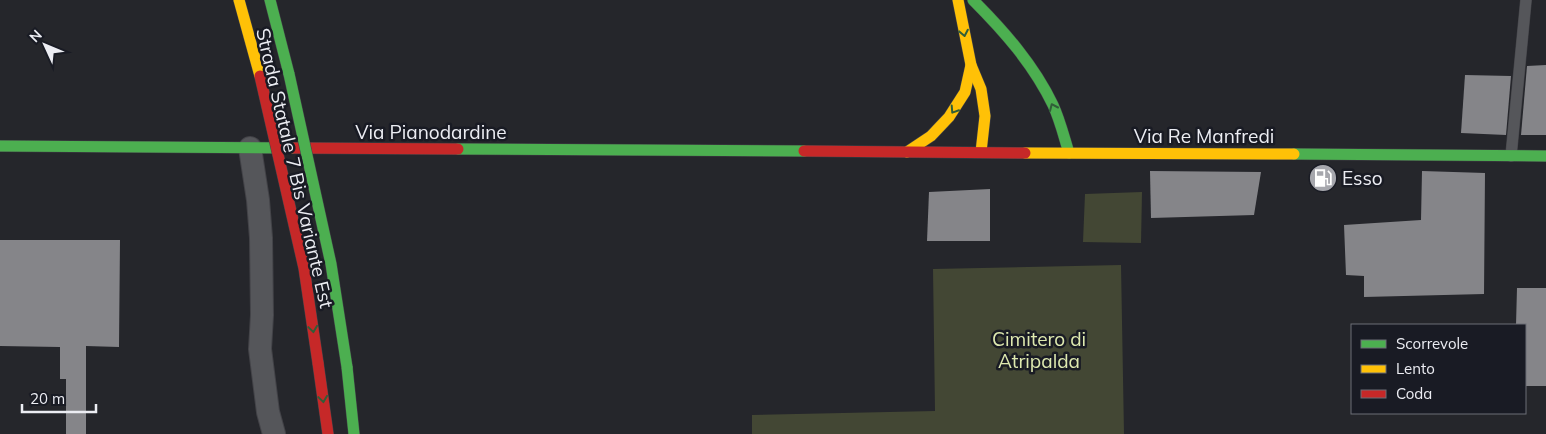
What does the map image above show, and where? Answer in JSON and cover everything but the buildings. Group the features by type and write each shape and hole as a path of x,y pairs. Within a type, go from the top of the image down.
{"main road":[{"name":"Strada Statale 7 Bis Variante Est","path":"239,0 260,76 304,268 328,434"},
{"name":"Strada Statale 7 Bis Variante Est","path":"270,0 289,74 331,264 348,367 354,434"},
{"path":"958,0 971,65 981,89 985,116 982,152"},
{"path":"973,0 989,16 1027,62 1054,105 1070,153"},
{"path":"908,152 930,136 949,117 965,92 971,65"},
{"name":"Via Pianodardine","path":"0,146 862,152"},
{"name":"Via Re Manfredi","path":"862,152 1546,156"}],"street":[{"path":"250,148 258,200 261,238 262,315 260,349 268,412 274,434"}],"lane":[{"path":"1511,156 1526,0"}],"green space":[{"path":"1142,192 1141,243 1083,242 1085,194"},
{"name":"Cimitero di Atripalda","path":"1121,265 1124,434 752,434 752,415 935,411 933,269"}],"traffic: fast":[{"path":"270,0 289,74"},
{"path":"973,0 1007,36 1037,76 1060,123 1069,153"},
{"path":"289,74 331,264 347,367"},
{"path":"0,146 292,148"},
{"path":"458,149 804,151"},
{"path":"1294,154 1546,156"},
{"path":"347,367 354,434"}],"traffic: slow":[{"path":"239,0 260,76"},
{"path":"958,0 971,65 981,89 985,116 981,152"},
{"path":"907,152 931,136 949,117 965,92 971,65"},
{"path":"1025,153 1294,154"}],"traffic: jam":[{"path":"260,76 304,268 318,363"},
{"path":"292,148 458,149"},
{"path":"804,151 1025,153"},
{"path":"318,363 328,434"}],"place":[{"name":"Esso","path":"1323,178"}]}
